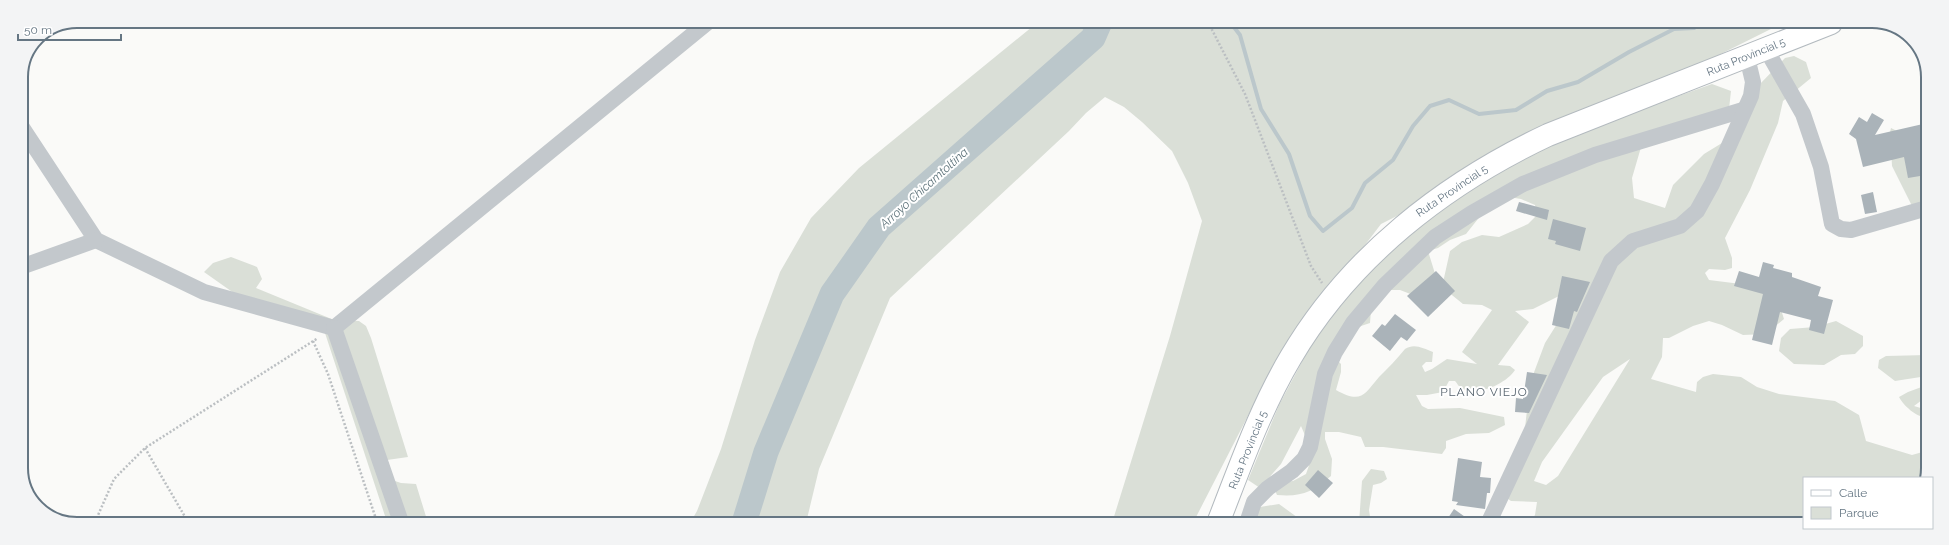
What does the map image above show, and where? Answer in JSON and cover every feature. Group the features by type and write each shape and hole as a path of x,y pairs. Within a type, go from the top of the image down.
{"main road":[{"name":"Ruta Provincial 5","path":"1220,517 1258,421 1290,357 1332,299 1366,260 1404,224 1446,193 1511,153 1548,135 1819,28"}],"street":[{"path":"334,328 701,28"},
{"path":"1491,517 1611,261 1633,241 1680,226 1697,211 1712,184 1743,110 1751,96 1757,53"},
{"path":"1757,53 1803,114 1821,167 1832,224 1841,229 1851,230 1921,210"},
{"path":"1249,517 1254,502 1268,488 1292,471 1304,459 1310,447 1325,374 1335,352 1353,323 1385,285 1435,237 1472,213 1523,184 1595,155 1743,110"},
{"path":"28,137 96,240 204,292 334,328"},
{"path":"28,264 96,240"},
{"path":"334,328 400,517"}],"path":[{"path":"1211,28 1245,94 1310,266 1332,299"},
{"path":"98,517 114,479 145,448 334,328"},
{"path":"313,341 328,374 375,517"},
{"path":"145,448 185,517"}],"green space":[{"path":"1031,28 1773,28 1528,150 1712,84 1731,91 1729,109 1644,137 1632,178 1634,198 1665,208 1673,185 1704,154 1722,143 1760,84 1785,58 1794,56 1806,62 1811,78 1783,101 1778,123 1750,190 1725,238 1732,258 1732,268 1725,270 1709,269 1705,273 1709,280 1749,285 1775,291 1784,319 1766,334 1743,335 1722,325 1709,321 1693,326 1669,338 1663,338 1662,357 1651,379 1696,392 1697,382 1703,377 1713,374 1741,377 1757,387 1779,394 1835,401 1859,415 1866,441 1912,455 1921,452 1921,474 1920,477 1803,477 1803,517 1534,517 1537,502 1511,501 1498,492 1525,428 1530,383 1545,343 1562,316 1567,292 1533,309 1515,311 1529,322 1498,365 1510,366 1515,370 1505,380 1491,388 1475,391 1461,388 1455,381 1449,381 1443,392 1427,395 1416,395 1422,406 1428,409 1460,408 1504,417 1505,425 1489,433 1466,434 1446,441 1446,448 1442,454 1383,447 1365,447 1361,437 1339,432 1325,432 1325,439 1332,459 1331,476 1312,490 1293,495 1277,495 1274,488 1283,482 1293,481 1306,474 1313,454 1301,426 1281,464 1260,488 1248,480 1279,405 1321,326 1348,294 1414,224 1516,156 1381,224 1274,365 1196,517 1114,517 1170,336 1202,221 1188,183 1172,151 1124,107 1105,97 1086,113 1069,131 890,298 819,469 807,517 694,517 721,449 755,340 780,272 811,218 859,168","holes":["1497,195 1521,199 1535,205 1537,215 1528,224 1499,237 1482,235 1462,242 1450,251 1442,287 1463,304 1482,305 1492,310 1462,352 1477,364 1447,359 1425,372 1422,366 1426,362 1432,362 1433,352 1412,346 1405,349 1361,396 1351,396 1336,390 1341,372 1341,364 1339,362 1347,324 1361,326 1370,323 1372,297 1378,290 1400,290 1413,295 1437,280 1428,251 1438,248 1450,240 1466,234","1630,359 1558,476 1546,485 1534,481 1542,462 1603,377"]},
{"path":"1891,128 1905,135 1921,173 1921,201 1915,206 1911,204 1892,166"},
{"path":"231,257 257,267 262,279 256,288 334,320 359,321 366,326 408,457 387,460 392,480 401,483 416,484 426,517 385,517 324,330 238,296 204,272 213,263"},
{"path":"1836,321 1863,336 1863,346 1855,354 1841,355 1824,365 1794,364 1779,351 1781,338 1790,329 1815,327"},
{"path":"1921,355 1921,377 1895,381 1878,368 1879,360 1886,356"},
{"path":"1921,387 1921,401 1914,406 1921,408 1921,416 1904,404 1899,397"},
{"path":"1371,469 1384,471 1387,479 1381,483 1373,485 1369,510 1370,517 1359,517 1362,481"},
{"path":"1279,504 1297,517 1256,517 1260,507"}],"building":[{"path":"1872,113 1884,120 1875,135 1921,124 1921,176 1908,178 1904,157 1863,167 1856,139 1849,134 1859,117 1867,122"},
{"path":"1873,192 1877,212 1865,214 1861,195"},
{"path":"1519,202 1549,210 1547,220 1516,211"},
{"path":"1553,219 1586,228 1580,251 1555,244 1556,241 1548,239"},
{"path":"1763,262 1774,265 1773,268 1792,273 1792,277 1821,287 1818,296 1833,300 1824,334 1809,330 1811,320 1780,312 1772,345 1752,340 1763,294 1734,286 1739,271 1759,277"},
{"path":"1436,271 1455,291 1428,317 1407,296"},
{"path":"1562,276 1590,282 1577,312 1574,311 1569,329 1552,325"},
{"path":"1395,314 1416,330 1407,341 1401,337 1390,351 1372,336 1382,324 1385,326"},
{"path":"1527,372 1547,375 1529,413 1515,412 1516,398 1523,399"},
{"path":"1458,458 1482,462 1480,477 1491,478 1490,493 1487,493 1485,509 1456,505 1458,502 1452,501"},
{"path":"1318,470 1333,483 1319,498 1305,485"},
{"path":"1454,509 1465,517 1449,517"}],"waterway":[{"name":"Arroyo Chicamtoltina","path":"746,517 766,452 832,294 879,227 1093,38 1097,28"},
{"path":"1235,28 1240,35 1261,109 1289,154 1310,216 1323,231 1352,208 1365,183 1393,160 1413,126 1430,106 1449,100 1479,114 1516,110 1547,91 1578,82 1629,52 1674,29 1694,28"}],"district":[{"name":"PLANO VIEJO","path":"1484,392"}]}
